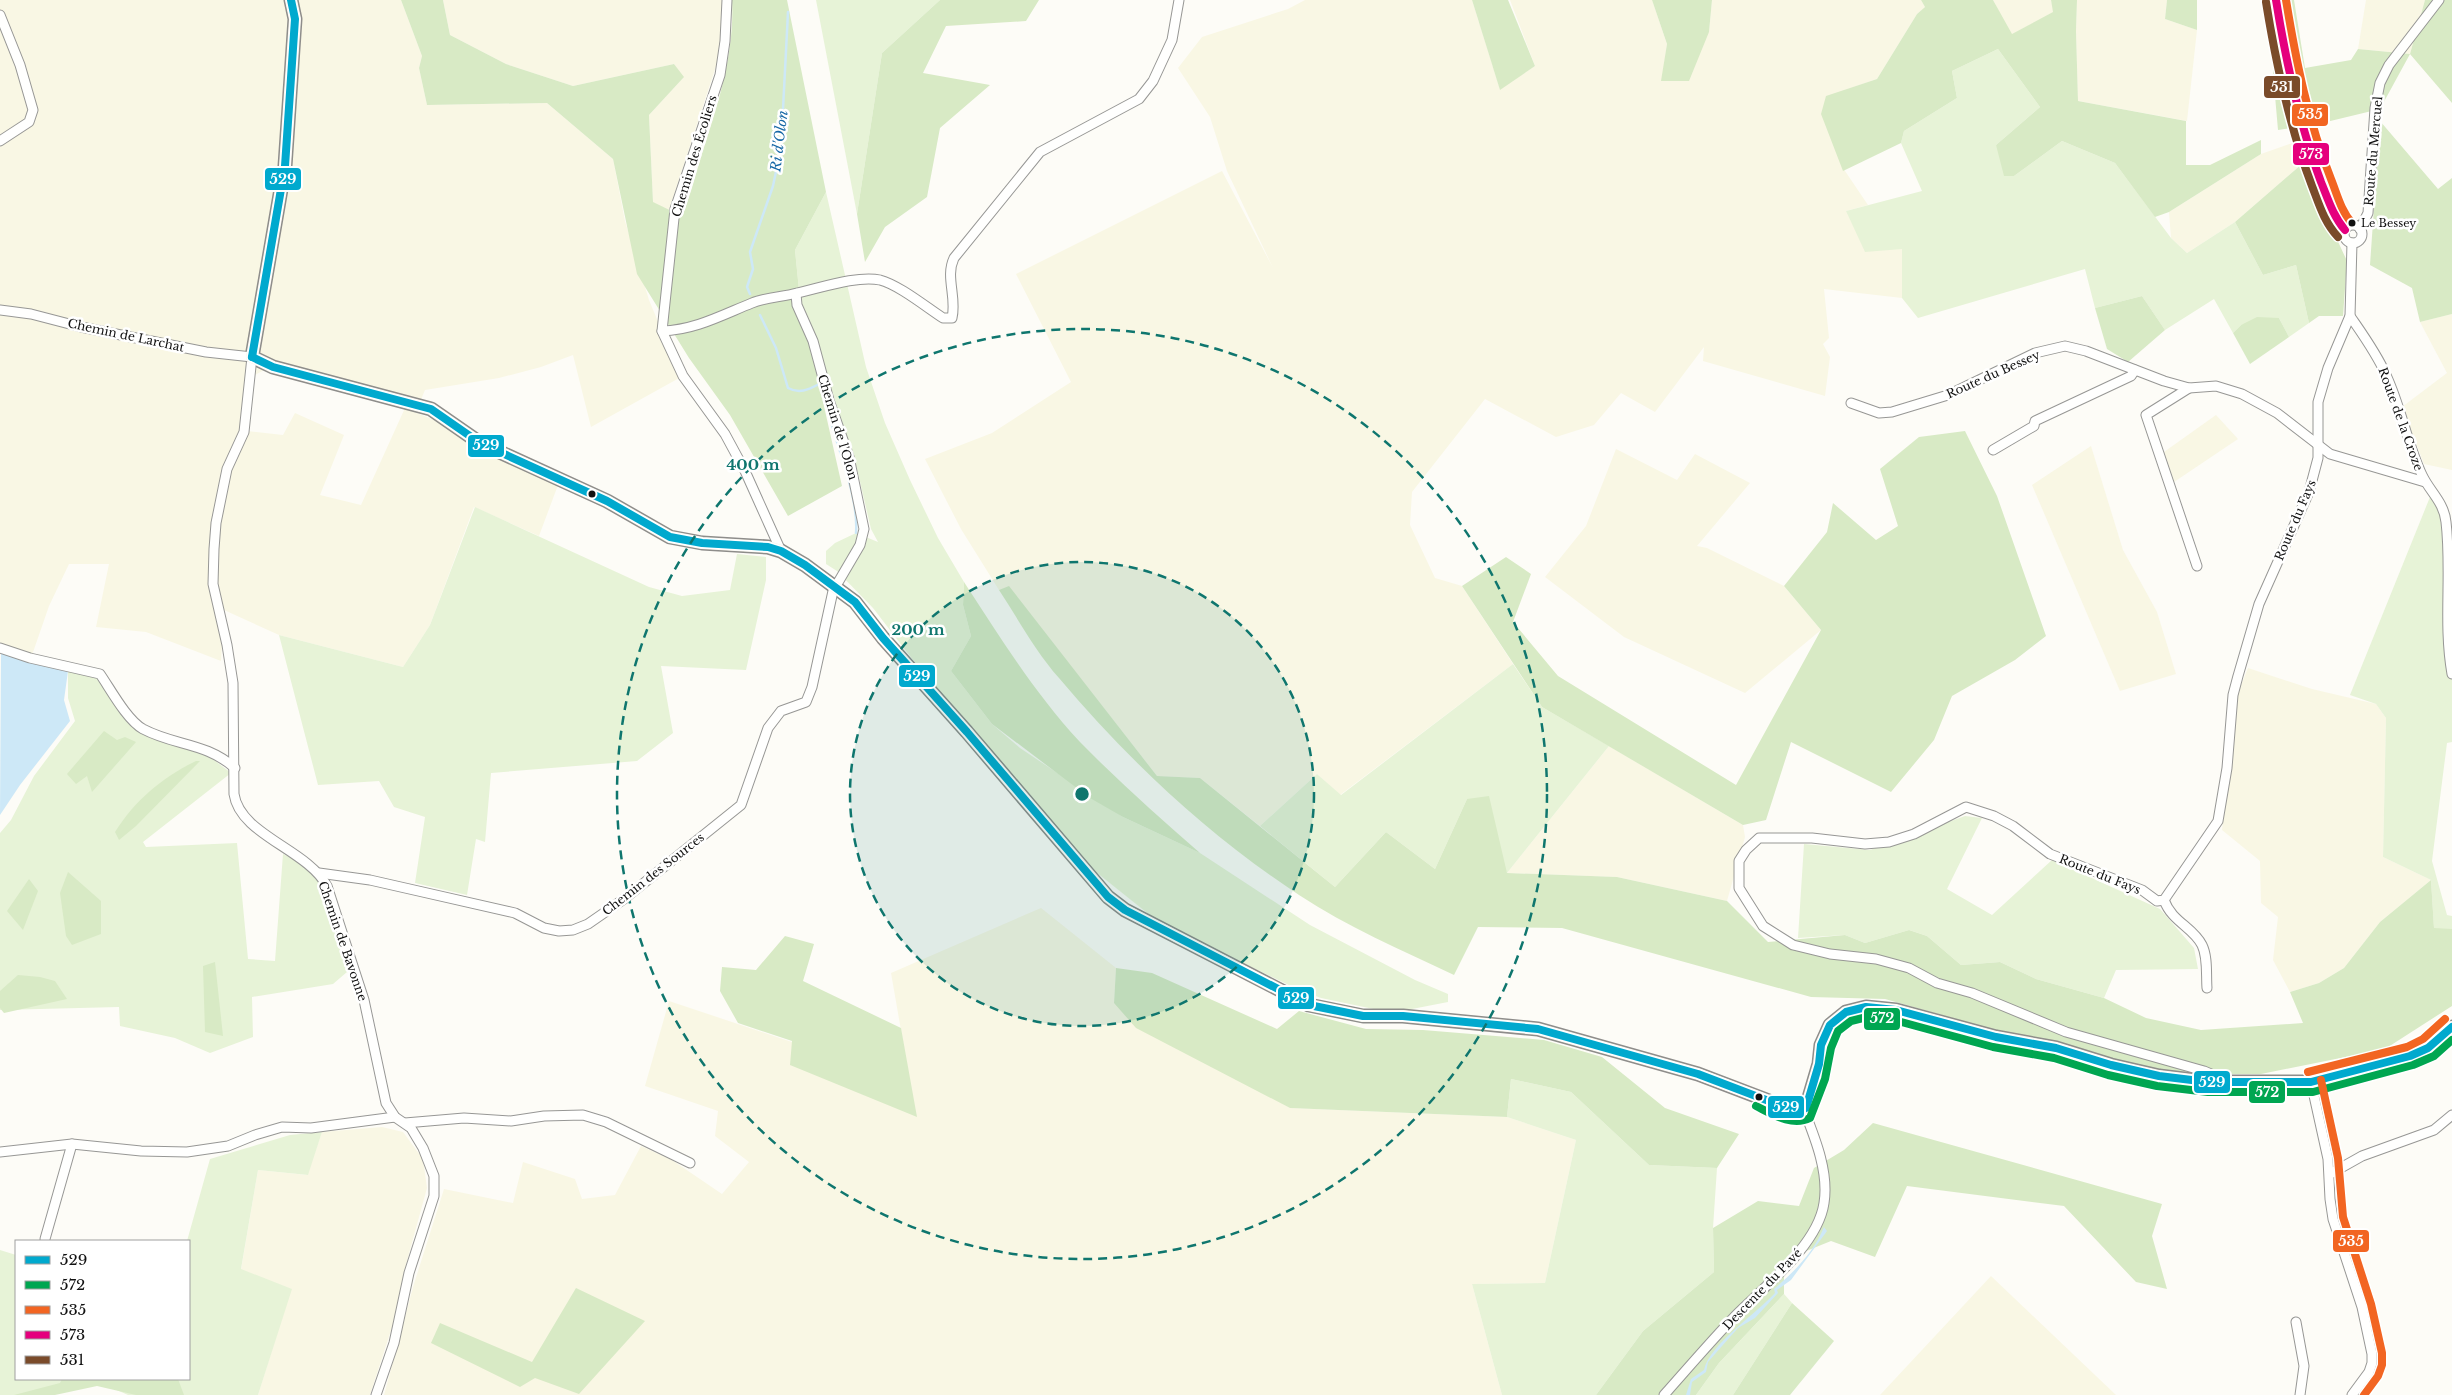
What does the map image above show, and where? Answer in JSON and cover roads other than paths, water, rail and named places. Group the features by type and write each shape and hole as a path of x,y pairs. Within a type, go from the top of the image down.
{"street":[{"path":"291,0 295,19 285,166 252,357 273,367 431,409 480,443 607,501 670,536 692,542 750,545 781,552 855,602 883,638 967,732 1108,897 1125,910 1309,1005 1363,1016 1403,1016 1538,1029 1698,1074 1798,1112 1804,1110 1810,1098 1819,1064 1821,1046 1830,1025 1846,1012 1866,1007 1896,1010 1996,1037 2056,1048 2111,1065 2159,1076 2208,1082 2311,1082 2410,1056 2428,1048 2452,1027"},
{"name":"Chemin des Écoliers","path":"662,331 675,209 720,75 725,41 727,0"},
{"path":"781,552 737,456 725,434 683,376 662,331 680,331 696,327 755,302 796,294 832,284 881,280 943,318 952,318 954,308 949,268 954,258 1040,152 1139,99 1154,81 1172,40 1179,0"},
{"path":"2276,0 2301,124 2314,165 2334,215 2345,230 2345,238 2352,243"},
{"name":"Route du Mercuel","path":"2360,230 2368,213 2375,108 2380,83 2393,59 2439,0"},
{"path":"0,15 20,65 34,110 29,122 0,141"},
{"path":"2345,230 2353,225 2360,230 2360,240 2352,243"},
{"path":"2350,316 2352,243"},
{"name":"Chemin de l'Olon","path":"796,294 797,305 813,341 829,400 849,457 864,528 860,545 835,587"},
{"name":"Chemin de Larchat","path":"0,310 31,314 82,327 206,352 252,357"},
{"name":"Route du Fays","path":"2229,1082 2204,1071 2066,1032 1972,992 1937,983 1909,968 1876,959 1830,954 1793,945 1763,926 1739,888 1739,861 1746,850 1759,838 1812,838 1864,844 1889,842 1914,834 1966,807 1994,816 2013,826 2050,854 2142,890 2157,902 2164,900 2218,821 2227,768 2230,722 2238,676 2259,604 2309,492 2318,458 2318,402 2328,368 2350,316"},
{"name":"Route de la Croze","path":"2350,316 2379,359 2387,376 2414,455 2425,482 2438,496 2446,521 2447,647 2452,674"},
{"name":"Route du Bessey","path":"1851,403 1879,413 1892,412 1948,395 2035,354 2065,346 2086,351 2189,388 2216,386 2242,394 2277,413 2330,454 2425,482"},
{"name":"Chemin de Bavonne","path":"252,357 244,432 227,469 216,523 214,549 213,584 227,645 233,684 234,794 236,807 269,837 296,854 319,873 327,886 359,983 386,1103 395,1117"},
{"path":"1993,450 2034,426 2035,421 2131,376 2135,370"},
{"name":"Route du Bessey","path":"2189,388 2146,415 2197,566"},
{"name":"Chemin des Sources","path":"319,873 370,880 516,913 544,928 559,931 574,930 588,924 624,899 741,805 768,728 782,711 806,702 810,693 835,587"},
{"path":"0,648 30,658 100,674 125,710 142,728 205,748 223,757 235,768"},
{"path":"2164,900 2169,912 2201,942 2204,950 2207,988"},
{"path":"2311,1082 2330,1174 2330,1199 2333,1219 2362,1307 2372,1354 2369,1372 2352,1395"},
{"name":"Descente du Pavé","path":"1664,1395 1735,1316 1804,1247 1819,1218 1824,1203 1824,1178 1816,1140 1804,1110"},
{"path":"405,1123 464,1118 512,1121 544,1116 583,1115 606,1122 690,1163"},
{"path":"2330,1174 2362,1156 2434,1130 2452,1115"},
{"path":"0,1152 72,1144 141,1151 187,1152 228,1146 255,1134 282,1128 311,1128 395,1117 405,1123 419,1141 430,1164 434,1176 434,1196 409,1273 394,1343 376,1395"},
{"path":"45,1239 72,1144"},
{"path":"2296,1322 2304,1366 2300,1395"}],"water":[{"path":"1,653 68,671 64,700 70,721 20,785 0,815"},
{"path":"1824,1227 1827,1231 1791,1280 1777,1290 1778,1293 1755,1318 1738,1328 1708,1362 1706,1372 1692,1382 1690,1395 1686,1395 1691,1379 1704,1370 1708,1360 1724,1340 1767,1301 1775,1293 1774,1289 1796,1269 1815,1245"}],"waterway":[{"name":"Ri d'Olon","path":"750,294 747,287 753,269 750,252 773,186 781,148 788,12"},
{"name":"Ri d'Olon","path":"760,315 776,348 788,388 800,391 819,384 822,386"},
{"name":"Ri d'Olon","path":"827,406 854,502 856,533"}],"place":[{"name":"Le Bessey","path":"2352,223"}]}
